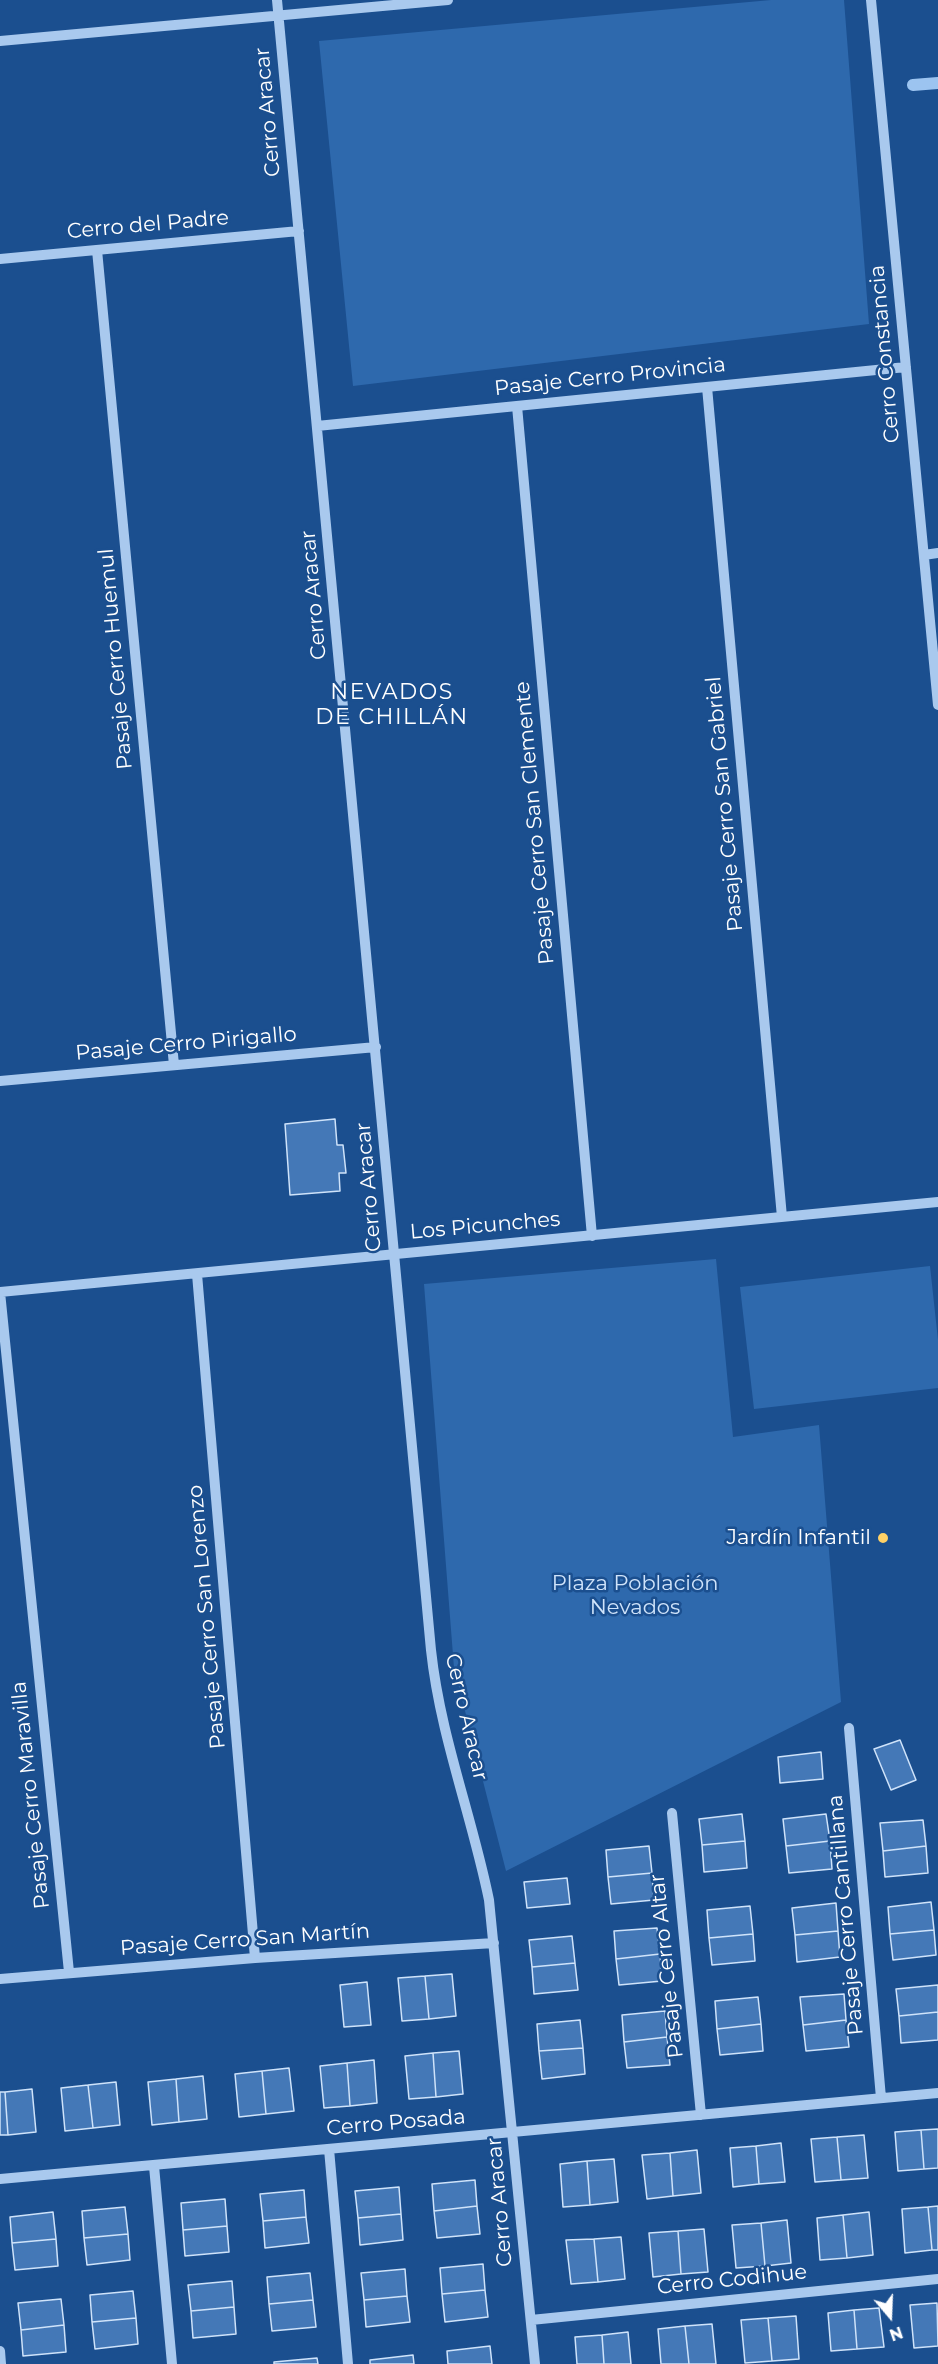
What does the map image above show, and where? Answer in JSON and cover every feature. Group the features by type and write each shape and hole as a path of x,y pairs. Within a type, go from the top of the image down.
{"street":[{"name":"Cerro Aracar","path":"277,0 434,1682 480,1857 494,1943 535,2364"},
{"path":"0,41 448,0"},
{"name":"Cerro Constancia","path":"872,0 938,705"},
{"name":"Cerro del Padre","path":"0,259 299,231"},
{"name":"Pasaje Cerro Huemul","path":"97,250 174,1065"},
{"name":"Pasaje Cerro Provincia","path":"317,426 906,367"},
{"name":"Pasaje Cerro San Gabriel","path":"707,387 782,1217"},
{"name":"Pasaje Cerro San Clemente","path":"517,406 592,1236"},
{"path":"924,555 938,553"},
{"name":"Pasaje Cerro Pirigallo","path":"0,1081 375,1047"},
{"name":"Los Picunches","path":"0,1292 938,1202"},
{"name":"Pasaje Cerro San Lorenzo","path":"197,1274 255,1958"},
{"name":"Pasaje Cerro Maravilla","path":"0,1292 69,1972"},
{"name":"Pasaje Cerro Cantillana","path":"849,1728 880,2098"},
{"name":"Pasaje Cerro Altar","path":"672,1814 701,2115"},
{"name":"Pasaje Cerro San Martín","path":"0,1979 255,1958 494,1943"},
{"name":"Cerro Posada","path":"0,2179 938,2093"},
{"path":"329,2149 348,2364"},
{"path":"154,2166 172,2364"},
{"name":"Cerro Codihue","path":"531,2320 938,2279"},
{"path":"0,2352 1,2364"}],"green space":[{"path":"771,0 844,0 869,324 353,386 319,41"},
{"name":"Plaza Población Nevados","path":"716,1259 733,1437 819,1425 841,1702 506,1871 454,1668 424,1284"},
{"path":"930,1266 938,1340 938,1388 754,1409 740,1287"}],"building":[{"path":"335,1119 337,1145 343,1145 346,1173 339,1173 340,1191 290,1195 285,1124"},
{"path":"900,1740 916,1780 891,1790 874,1749"},
{"path":"821,1752 823,1779 780,1783 778,1757"},
{"path":"742,1814 745,1841 702,1845 699,1819"},
{"path":"826,1814 830,1841 786,1846 783,1819"},
{"path":"923,1820 926,1846 883,1851 880,1823"},
{"path":"745,1841 747,1868 704,1872 702,1845"},
{"path":"830,1841 832,1869 789,1873 786,1846"},
{"path":"649,1846 652,1873 608,1877 606,1850"},
{"path":"926,1846 928,1873 885,1877 883,1851"},
{"path":"652,1873 654,1900 611,1904 608,1877"},
{"path":"567,1878 570,1904 527,1908 524,1882"},
{"path":"931,1902 934,1930 890,1934 888,1907"},
{"path":"836,1903 838,1931 795,1935 792,1908"},
{"path":"750,1906 753,1934 709,1938 707,1910"},
{"path":"657,1928 660,1954 616,1959 614,1931"},
{"path":"934,1930 936,1955 893,1960 890,1934"},
{"path":"838,1931 840,1957 797,1962 795,1935"},
{"path":"753,1934 755,1961 712,1965 709,1938"},
{"path":"572,1936 575,1963 532,1967 529,1940"},
{"path":"660,1954 662,1981 619,1985 616,1959"},
{"path":"575,1963 578,1990 534,1994 532,1967"},
{"path":"452,1974 456,2016 429,2019 425,1976"},
{"path":"425,1976 429,2019 402,2021 398,1978"},
{"path":"367,1982 371,2025 344,2027 340,1985"},
{"path":"938,1985 938,2012 899,2016 896,1989"},
{"path":"844,1994 846,2020 803,2025 800,1997"},
{"path":"758,1997 761,2024 717,2029 715,2001"},
{"path":"665,2011 667,2037 624,2042 622,2015"},
{"path":"938,2012 938,2040 901,2043 899,2016"},
{"path":"580,2020 583,2048 539,2051 537,2024"},
{"path":"846,2020 849,2047 806,2051 803,2025"},
{"path":"761,2024 763,2051 720,2055 717,2029"},
{"path":"667,2037 670,2065 627,2068 624,2042"},
{"path":"583,2048 585,2074 542,2079 539,2051"},
{"path":"459,2051 463,2094 436,2097 433,2053"},
{"path":"433,2053 436,2097 409,2099 405,2056"},
{"path":"374,2060 377,2103 350,2106 347,2063"},
{"path":"347,2063 350,2106 324,2108 320,2066"},
{"path":"289,2068 294,2111 266,2114 262,2071"},
{"path":"262,2071 266,2114 239,2117 235,2074"},
{"path":"203,2076 207,2119 179,2122 176,2079"},
{"path":"176,2079 179,2122 152,2125 148,2082"},
{"path":"116,2082 120,2125 93,2128 88,2085"},
{"path":"88,2085 93,2128 65,2131 61,2088"},
{"path":"32,2089 36,2132 8,2135 5,2092"},
{"path":"0,2092 5,2092 8,2135 0,2135"},
{"path":"938,2129 938,2168 924,2169 921,2130"},
{"path":"921,2130 924,2169 898,2171 895,2132"},
{"path":"864,2135 868,2178 841,2180 837,2137"},
{"path":"837,2137 841,2180 815,2182 811,2139"},
{"path":"781,2143 785,2182 759,2184 756,2146"},
{"path":"756,2146 759,2184 733,2187 730,2148"},
{"path":"697,2150 701,2193 673,2196 670,2153"},
{"path":"670,2153 673,2196 647,2199 642,2155"},
{"path":"614,2159 618,2202 590,2205 587,2161"},
{"path":"587,2161 590,2205 563,2207 560,2164"},
{"path":"475,2180 477,2206 434,2211 432,2184"},
{"path":"399,2187 401,2214 358,2218 355,2191"},
{"path":"304,2190 306,2217 263,2221 260,2194"},
{"path":"225,2199 227,2226 183,2230 181,2203"},
{"path":"477,2206 480,2234 437,2238 434,2211"},
{"path":"938,2206 938,2250 932,2250 928,2207"},
{"path":"125,2207 128,2234 84,2238 82,2211"},
{"path":"928,2207 932,2250 905,2253 902,2209"},
{"path":"53,2212 56,2239 12,2243 10,2217"},
{"path":"869,2212 873,2255 847,2258 843,2215"},
{"path":"401,2214 403,2240 360,2245 358,2218"},
{"path":"843,2215 847,2258 820,2260 817,2218"},
{"path":"306,2217 309,2243 265,2248 263,2221"},
{"path":"787,2220 791,2263 765,2266 761,2223"},
{"path":"761,2223 765,2266 736,2268 732,2225"},
{"path":"227,2226 229,2252 185,2256 183,2230"},
{"path":"704,2229 708,2272 681,2274 678,2231"},
{"path":"678,2231 681,2274 653,2277 649,2233"},
{"path":"128,2234 130,2260 87,2265 84,2238"},
{"path":"621,2237 625,2279 598,2282 594,2239"},
{"path":"56,2239 58,2266 15,2270 12,2243"},
{"path":"594,2239 598,2282 571,2284 566,2240"},
{"path":"483,2264 485,2290 442,2294 440,2268"},
{"path":"405,2269 407,2296 364,2300 361,2273"},
{"path":"310,2273 313,2300 269,2304 267,2277"},
{"path":"232,2281 234,2307 191,2311 188,2285"},
{"path":"485,2290 488,2317 445,2322 442,2294"},
{"path":"133,2291 136,2318 92,2322 90,2295"},
{"path":"407,2296 410,2322 366,2327 364,2300"},
{"path":"61,2299 64,2325 21,2330 18,2303"},
{"path":"313,2300 316,2327 272,2331 269,2304"},
{"path":"937,2303 938,2346 914,2348 910,2305"},
{"path":"234,2307 236,2334 193,2338 191,2311"},
{"path":"879,2308 884,2347 857,2349 854,2310"},
{"path":"854,2310 857,2349 831,2351 828,2313"},
{"path":"796,2316 799,2359 772,2361 768,2318"},
{"path":"136,2318 138,2344 95,2349 92,2322"},
{"path":"768,2318 772,2361 745,2363 741,2320"},
{"path":"712,2324 716,2364 689,2364 685,2326"},
{"path":"64,2325 66,2352 23,2356 21,2330"},
{"path":"685,2326 689,2364 661,2364 658,2329"},
{"path":"628,2332 631,2364 604,2364 602,2335"},
{"path":"602,2335 604,2364 577,2364 575,2337"},
{"path":"490,2346 492,2364 448,2364 447,2351"},
{"path":"413,2355 414,2364 370,2364 370,2360"},
{"path":"317,2358 318,2364 274,2364 274,2362"}],"waterway":[{"path":"913,85 938,83"}],"place":[{"name":"Jardín Infantil","path":"883,1538"}],"district":[{"name":"NEVADOS DE CHILLÁN","path":"392,706"}]}
